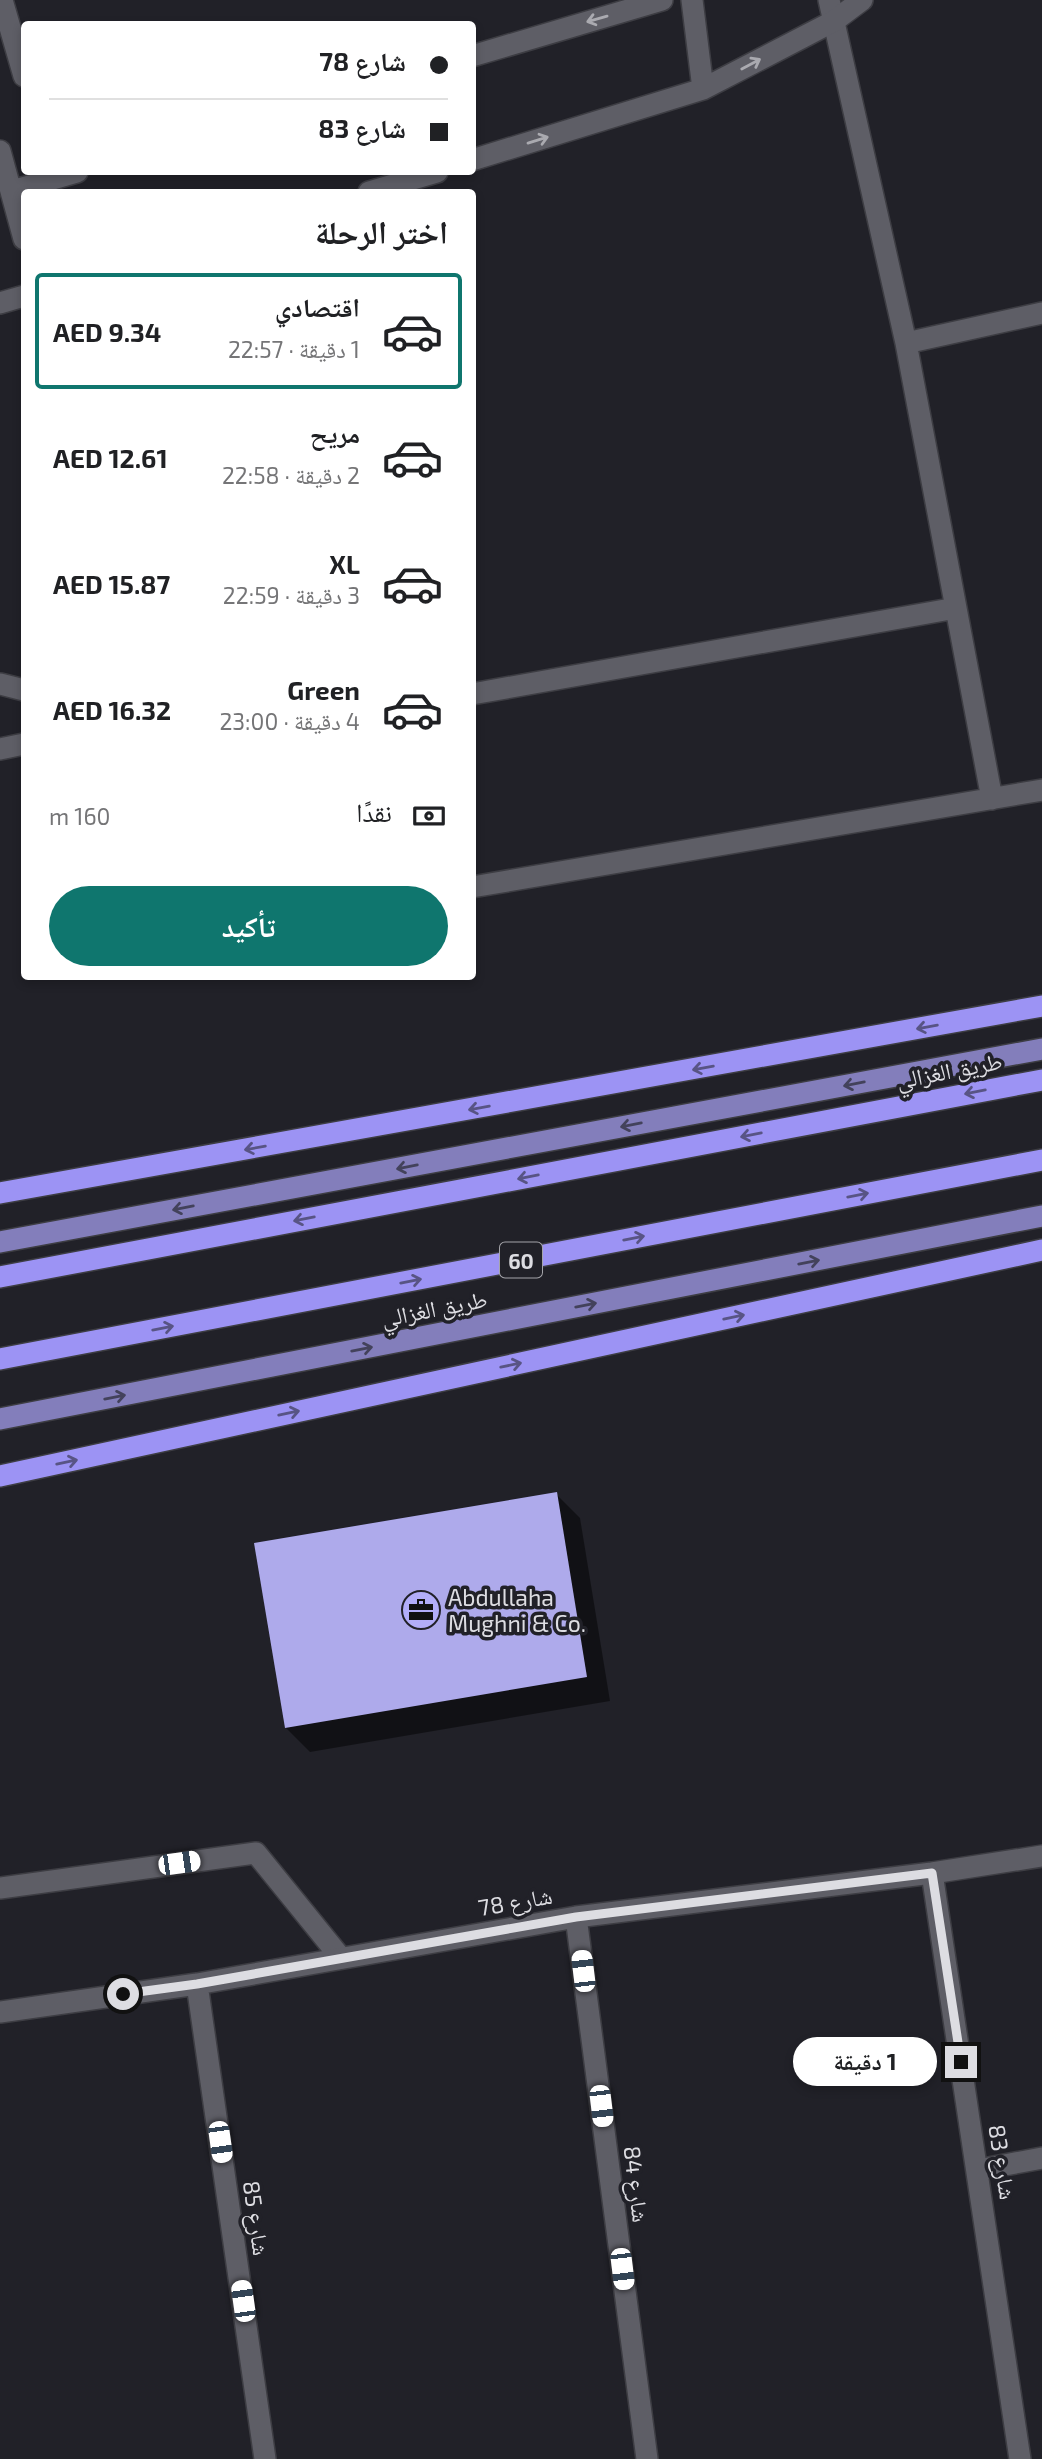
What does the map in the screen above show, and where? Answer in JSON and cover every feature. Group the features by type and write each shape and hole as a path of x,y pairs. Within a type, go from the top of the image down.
{"highway":[{"path":"0,1193 1042,1006"},
{"name":"طريق الغزالي","path":"0,1277 1042,1080"},
{"name":"طريق الغزالي","path":"0,1359 1042,1160"},
{"path":"0,1476 1042,1250"}],"main road":[{"name":"طريق الغزالي","path":"0,1242 1042,1049"},
{"name":"طريق الغزالي","path":"0,1419 1042,1216"}],"street":[{"path":"2,0 21,66"},
{"path":"476,55 662,0"},
{"path":"692,0 704,89"},
{"path":"476,159 704,89 832,10 862,0"},
{"path":"832,10 906,343 992,799"},
{"path":"0,151 21,227"},
{"path":"379,189 427,175"},
{"path":"12,191 56,181"},
{"path":"0,303 21,297"},
{"path":"906,343 1042,313"},
{"path":"476,693 956,608"},
{"path":"0,684 21,689"},
{"path":"0,749 21,745"},
{"path":"476,886 1042,790"},
{"path":"0,1888 256,1853 341,1958"},
{"name":"شارع 78","path":"0,2012 197,1984 576,1917 1042,1857"},
{"name":"شارع 83","path":"932,1873 1020,2459"},
{"name":"شارع 84","path":"576,1917 647,2459"},
{"name":"شارع 85","path":"197,1984 265,2459"},
{"path":"978,2170 1042,2158"}],"building":[{"name":"Abdullaha Mughni & Co.","path":"557,1492 587,1677 285,1728 254,1543"}],"place":[{"name":"Abdullaha Mughni & Co.","path":"421,1610"}],"route":[{"path":"123,1994 197,1984 576,1917 932,1873 961,2062"}]}
